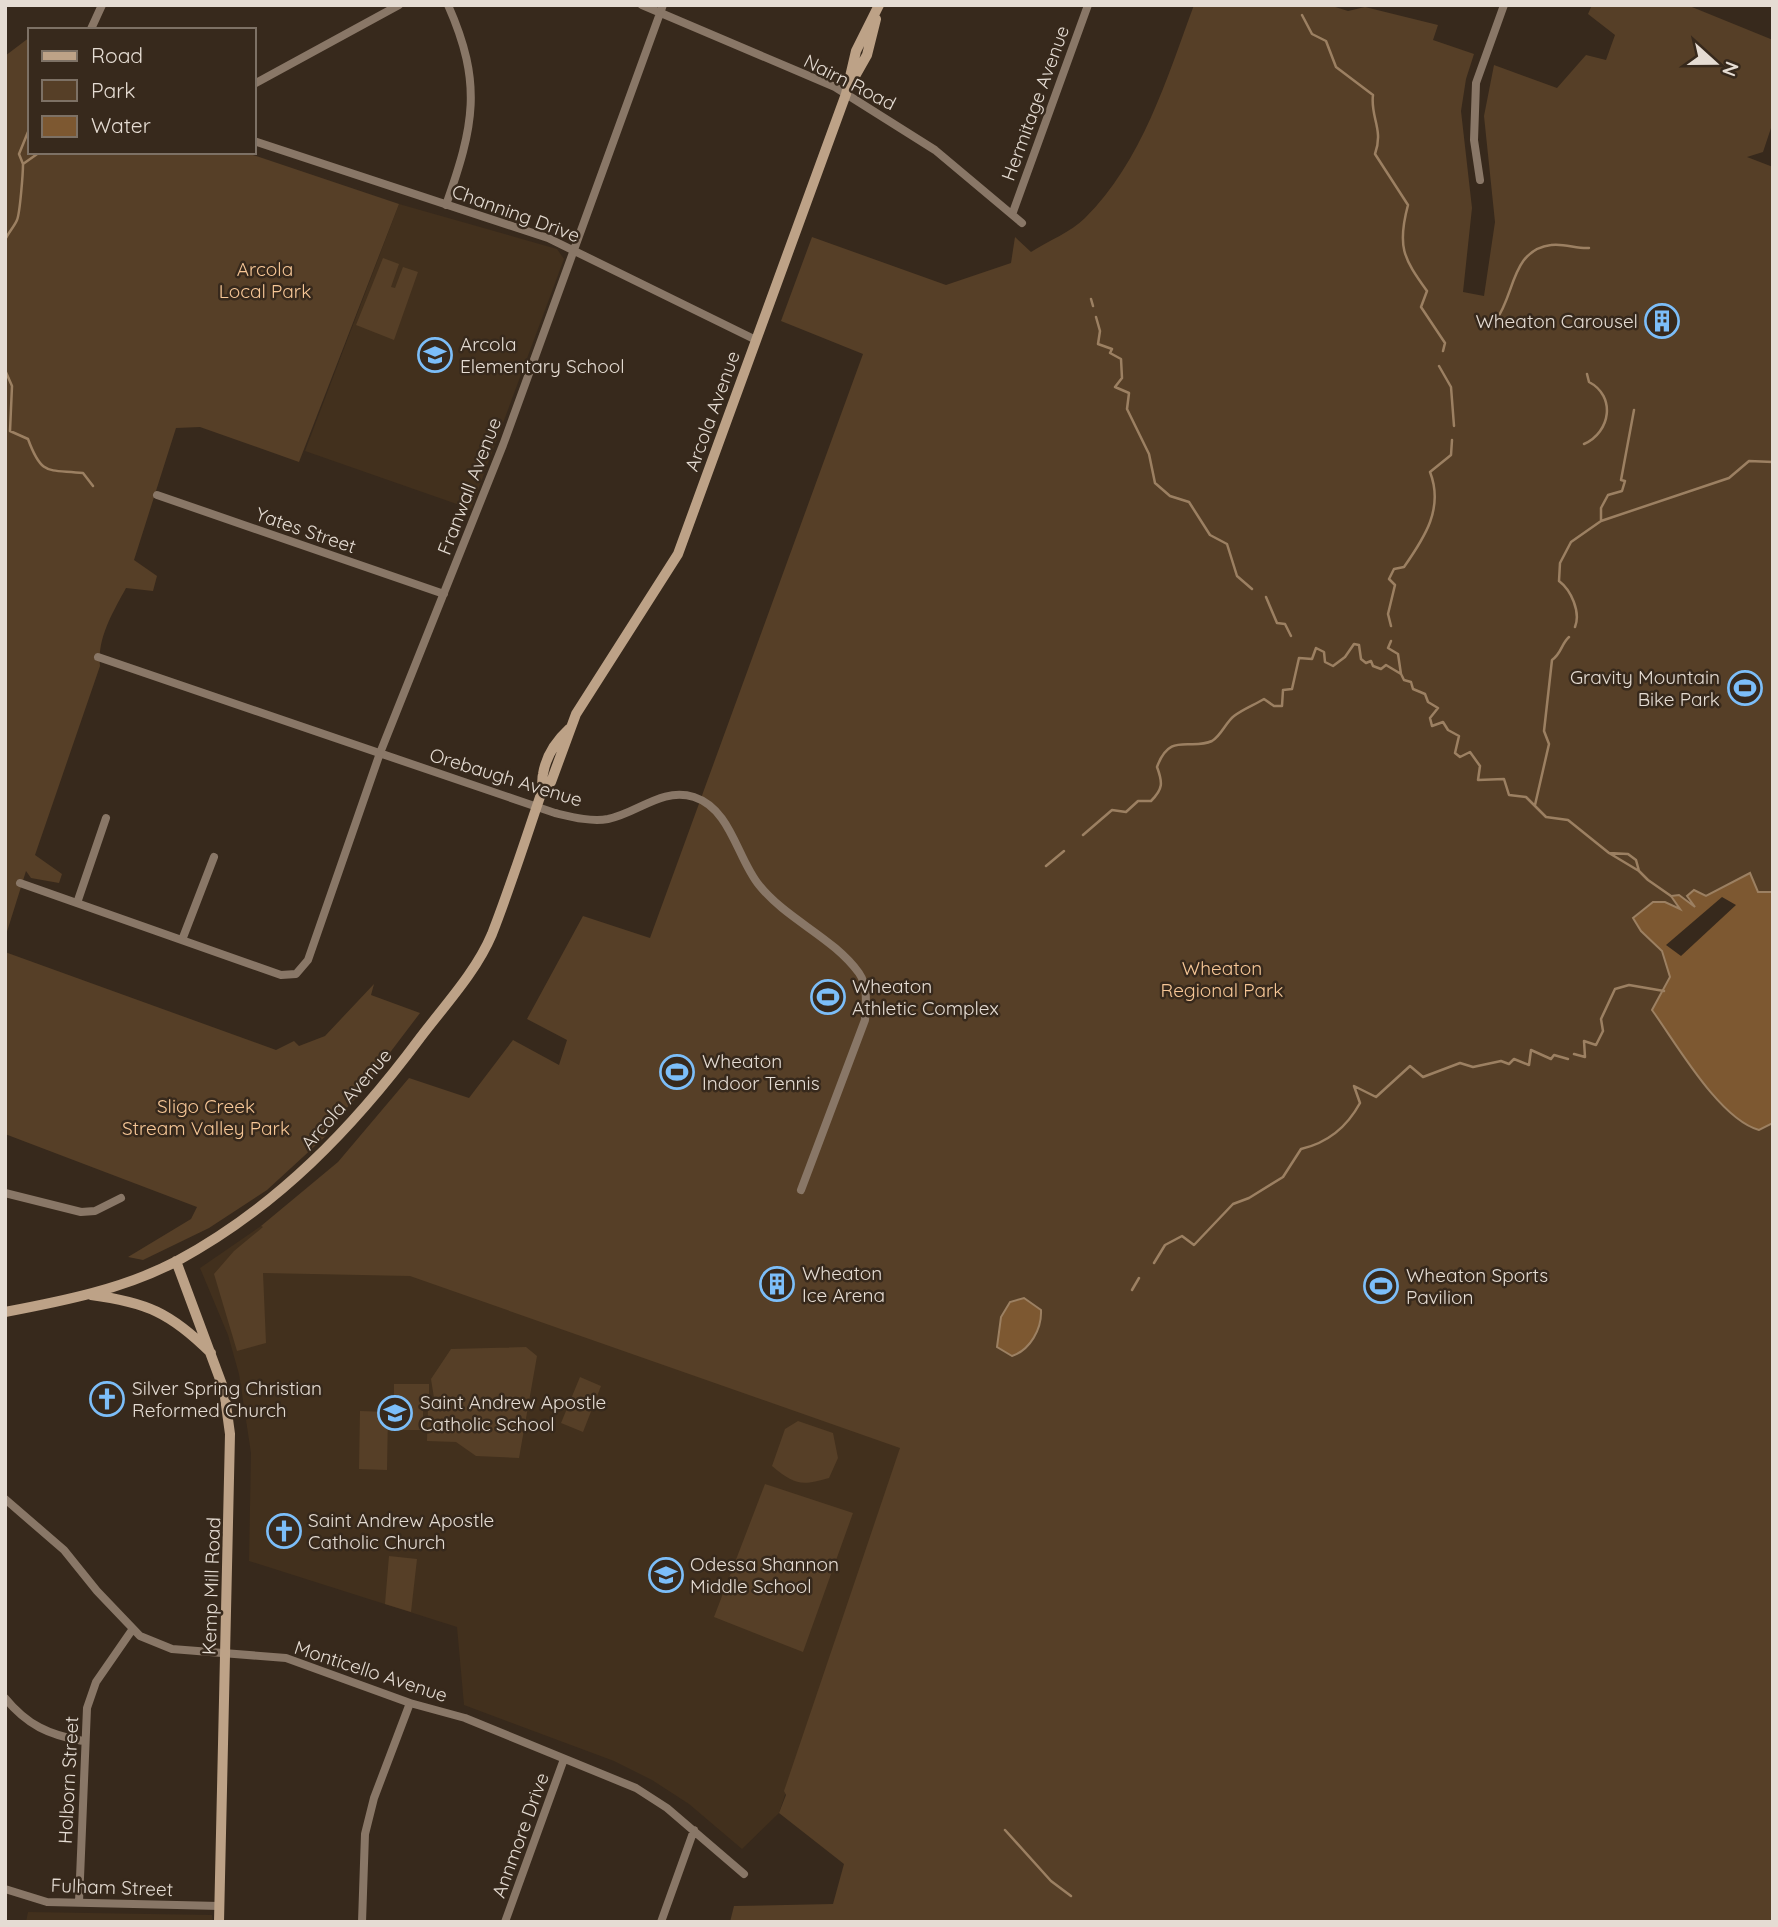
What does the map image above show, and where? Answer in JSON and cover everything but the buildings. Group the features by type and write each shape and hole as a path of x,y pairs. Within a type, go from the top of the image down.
{"street":[{"path":"91,28 102,5"},
{"path":"256,83 399,5"},
{"path":"446,205 466,149 472,94 461,34 448,5"},
{"name":"Nairn Road","path":"642,5 662,10 847,90 935,150 1013,212 1022,223"},
{"name":"Arcola Avenue","path":"5,1312 126,1282 176,1261 262,1206 320,1158 385,1085 476,964 491,935 543,789 551,782 569,729 678,554 847,90 867,55 879,5"},
{"name":"Hermitage Avenue","path":"1013,212 1088,5"},
{"path":"1480,180 1474,140 1476,83 1504,5"},
{"name":"Franwall Avenue","path":"182,940 281,975 296,974 308,960 380,753 444,594 662,10"},
{"name":"Channing Drive","path":"256,142 574,249 756,340"},
{"name":"Yates Street","path":"157,495 444,594"},
{"name":"Orebaugh Avenue","path":"98,657 537,807 580,819 608,819 659,798 679,794 709,804 726,824 757,883 777,906 843,955 861,975 866,997 865,1020 801,1190"},
{"path":"77,903 106,818"},
{"path":"20,883 182,940 214,857"},
{"path":"5,1193 81,1212 95,1211 121,1198"},
{"name":"Kemp Mill Road","path":"176,1261 224,1390 230,1434 219,1922"},
{"path":"85,1294 133,1301 159,1310 184,1328 213,1355"},
{"name":"Monticello Avenue","path":"5,1499 64,1550 132,1630 172,1649 286,1658 410,1703 465,1718 636,1788 694,1830 744,1874"},
{"name":"Holborn Street","path":"79,1902 86,1708 96,1682 132,1630"},
{"path":"5,1698 27,1722 51,1735 83,1741"},
{"path":"362,1922 365,1835 374,1798 410,1703"},
{"name":"Annmore Drive","path":"505,1922 564,1759"},
{"path":"661,1922 694,1830"},
{"name":"Fulham Street","path":"5,1889 47,1902 220,1906"}],"shaded area":[{"name":"Arcola Elementary School","path":"399,204 557,249 564,259 471,509 305,451"},
{"name":"Odessa Shannon Middle School","path":"261,1226 906,1432 779,1813 742,1849 689,1804 652,1780 614,1761 464,1705 457,1627 249,1561 251,1453 239,1374 228,1335 200,1268"},
{"path":"28,1912 212,1915 213,1922 26,1922"}],"green space":[{"name":"Wheaton Regional Park","path":"1194,5 1329,5 1348,11 1365,7 1438,25 1433,40 1474,54 1466,79 1461,111 1472,208 1463,292 1484,296 1495,222 1484,116 1494,65 1557,88 1586,55 1606,60 1615,35 1588,14 1592,5 1687,5 1773,40 1773,122 1763,152 1747,157 1773,167 1773,1922 730,1922 734,1906 833,1904 844,1864 779,1813 786,1795 784,1791 900,1448 410,1276 263,1273 266,1343 237,1351 214,1274 234,1251 338,1162 409,1078 469,1098 513,1040 559,1065 567,1040 527,1019 583,916 650,938 863,354 781,321 812,237 946,285 1011,263 1015,237 1031,252 1066,232 1085,218 1105,196 1137,145 1163,90"},
{"name":"Arcola Local Park","path":"28,39 28,154 250,154 399,204 299,462 200,427 176,428 134,560 157,576 153,591 126,588 111,616 103,635 100,666 35,855 62,874 59,883 31,878 26,871 5,938 5,56"},
{"path":"383,258 399,264 391,287 395,288 403,267 418,272 394,340 356,325"},
{"name":"Sligo Creek Stream Valley Park","path":"5,952 276,1050 294,1041 299,1046 325,1036 374,984 371,995 420,1013 354,1100 328,1129 328,1134 267,1190 209,1228 143,1260 128,1257 191,1219 197,1207 5,1134"},
{"path":"526,1347 537,1356 519,1458 476,1456 456,1442 427,1441 428,1408 423,1408 423,1430 394,1430 394,1384 429,1384 429,1398 434,1398 431,1379 451,1349"},
{"path":"580,1377 601,1386 583,1432 561,1423"},
{"path":"360,1411 388,1412 387,1470 359,1469"},
{"path":"798,1421 833,1433 838,1458 829,1478 799,1482 772,1466 785,1429"},
{"path":"765,1484 853,1513 803,1652 714,1617"},
{"path":"389,1556 417,1559 411,1612 385,1604"}],"water":[{"path":"1750,873 1758,892 1773,892 1773,1123 1759,1130 1744,1123 1714,1096 1652,1010 1670,977 1662,951 1641,931 1633,918 1653,902 1665,902 1680,909 1671,896 1679,895 1695,907 1687,896 1694,890 1706,896"},
{"path":"1024,1298 1041,1310 1041,1317 1034,1338 1024,1349 1012,1356 997,1347 1001,1317 1010,1302"}],"pier":[{"path":"1722,897 1736,905 1681,956 1666,945"}],"waterway":[{"path":"1302,15 1312,34 1326,41 1336,67 1373,95 1373,110 1378,130 1375,154 1408,205 1403,231 1404,251 1427,291 1421,307 1445,343 1443,351"},
{"path":"23,164 19,154 28,132"},
{"path":"5,240 18,216 23,164 37,154"},
{"path":"1496,320 1521,264 1528,255 1551,245 1589,248"},
{"path":"1091,299 1093,306"},
{"path":"1096,317 1100,331 1098,344 1112,349 1110,353 1121,359 1122,378 1115,387 1129,393 1127,409 1149,454 1155,483 1170,496 1189,502 1210,535 1227,544 1237,576 1252,589"},
{"path":"1439,366 1451,387 1454,426"},
{"path":"5,370 12,386 10,431 28,439 38,460 48,469 83,473 93,486"},
{"path":"1584,444 1600,431 1607,414 1603,396 1598,388 1589,382 1587,374"},
{"path":"1575,627 1577,615 1574,602 1559,581 1560,563 1571,542 1601,521 1601,508 1608,495 1622,491 1625,481 1621,480 1634,410"},
{"path":"1391,626 1388,614 1395,585 1389,579 1394,569 1404,567 1430,522 1435,498 1430,472 1451,455 1452,440"},
{"path":"1601,521 1729,478 1749,461 1773,462"},
{"path":"1266,597 1277,623 1285,624 1291,636"},
{"path":"1535,805 1549,744 1544,731 1552,660 1569,637"},
{"path":"1391,641 1388,648 1398,654 1401,674"},
{"path":"1083,835 1112,810 1126,812 1138,801 1151,801 1161,786 1157,767 1168,749 1181,744 1204,744 1212,741 1234,716 1264,699 1274,706 1282,706 1283,690 1292,689 1299,658 1312,659 1316,648 1324,652 1325,662 1333,666 1345,657 1354,644 1359,645 1361,659 1366,663 1371,661 1373,666 1381,669 1386,665 1401,674 1404,680 1411,682 1413,689 1425,694 1428,702 1438,708 1430,718 1432,726 1443,722 1448,730 1459,736 1455,753 1460,757 1470,752 1480,766 1478,780 1504,779 1509,795 1526,797 1546,817 1568,820 1609,853 1628,854 1636,860 1639,871 1648,880 1671,896"},
{"path":"1046,866 1064,851"},
{"path":"1609,853 1639,871"},
{"path":"1574,1054 1585,1057 1584,1041 1596,1045 1603,1031 1601,1019 1615,989 1629,985 1664,991"},
{"path":"1154,1263 1165,1245 1182,1236 1194,1245 1233,1204 1249,1198 1283,1177 1301,1149 1319,1143 1342,1127 1360,1103 1354,1086 1376,1097 1410,1066 1423,1077 1460,1063 1473,1067 1501,1061 1509,1064 1514,1059 1529,1065 1531,1050 1551,1059 1554,1055 1568,1059"},
{"path":"1132,1290 1139,1278"},
{"path":"1005,1830 1051,1881 1071,1896"}],"place":[{"name":"Wheaton Carousel","path":"1662,321"},
{"name":"Arcola Elementary School","path":"435,355"},
{"name":"Gravity Mountain Bike Park","path":"1745,688"},
{"name":"Wheaton Athletic Complex","path":"828,997"},
{"name":"Wheaton Indoor Tennis","path":"677,1072"},
{"name":"Wheaton Ice Arena","path":"777,1284"},
{"name":"Wheaton Sports Pavilion","path":"1381,1286"},
{"name":"Silver Spring Christian Reformed Church","path":"107,1399"},
{"name":"Saint Andrew Apostle Catholic School","path":"395,1413"},
{"name":"Saint Andrew Apostle Catholic Church","path":"284,1531"},
{"name":"Odessa Shannon Middle School","path":"666,1575"}]}
